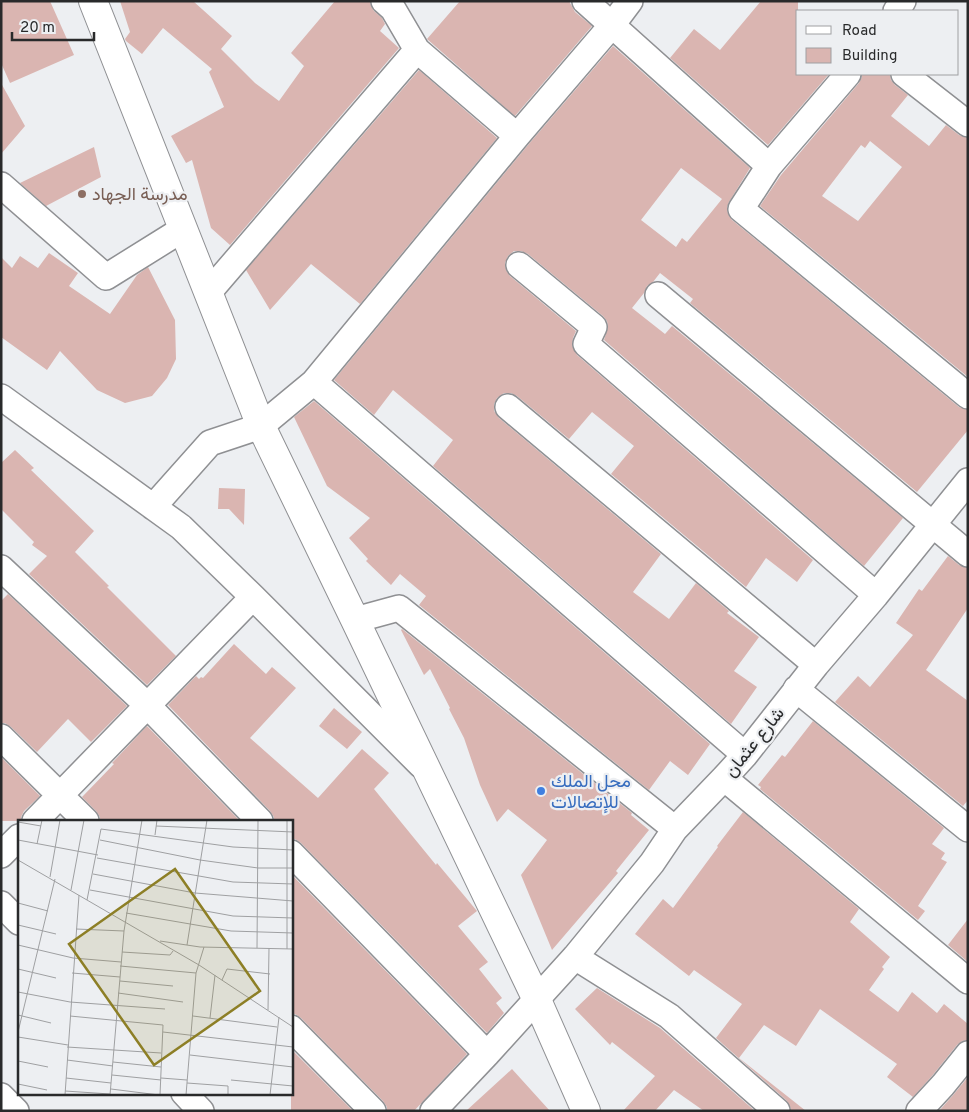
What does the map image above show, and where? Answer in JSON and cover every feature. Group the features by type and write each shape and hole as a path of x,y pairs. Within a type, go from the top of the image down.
{"main road":[{"path":"93,1 261,426 537,1000 586,1111"}],"street":[{"path":"384,1 393,9 417,50 517,136"},
{"path":"585,1 769,166"},
{"path":"153,507 210,444 261,426 314,382 630,1"},
{"path":"208,293 417,50"},
{"path":"847,75 769,166 741,209 968,396"},
{"path":"905,75 968,124"},
{"path":"1,185 106,277 183,229"},
{"path":"519,265 594,327 586,344 876,595"},
{"path":"658,295 968,554"},
{"path":"314,382 745,755"},
{"path":"1,397 181,527 427,770"},
{"path":"508,407 816,665"},
{"name":"شارع عثمان","path":"433,1111 575,957 652,863 675,829 745,755 796,689 876,595 968,481"},
{"path":"1,568 147,705 259,820"},
{"path":"36,820 252,597"},
{"path":"355,620 400,608 675,829"},
{"path":"796,689 968,829"},
{"path":"1,737 85,820"},
{"path":"724,778 968,981"},
{"path":"1,855 18,838"},
{"path":"292,854 486,1054"},
{"path":"1,904 18,921"},
{"path":"575,957 669,1016 776,1111"},
{"path":"292,1029 373,1111"},
{"path":"919,1111 968,1054"},
{"path":"185,1094 201,1111"},
{"path":"1,1096 16,1111"}],"building":[{"path":"1,1 50,1 74,55 10,83 1,63"},
{"path":"120,1 193,1 232,36 221,49 255,83 279,101 304,66 291,53 335,1 370,1 374,11 382,18 385,24 380,31 399,48 230,245 211,228 192,160 186,163 171,136 224,107 209,72 212,69 163,28 142,54 125,39 130,32"},
{"path":"460,1 569,1 575,12 592,26 515,116 427,39"},
{"path":"761,1 798,1 798,10 796,10 796,75 828,75 768,145 670,58 694,29 720,50"},
{"path":"613,46 750,168 727,207 728,214 732,220 959,407 968,410 968,430 917,492 690,303 693,299 660,273 647,286 632,308 665,334 672,326 903,518 864,566 604,340 608,327 607,321 603,316 528,254 514,251 508,256 505,263 506,270 510,276 576,331 572,346 577,355 813,560 797,582 766,558 746,587 611,474 634,446 592,412 569,439 517,396 511,393 504,393 497,398 494,404 494,411 499,418 661,554 633,592 669,619 696,583 729,611 727,613 759,637 734,671 757,687 731,724 433,466 453,440 393,390 374,415 334,380 528,145","holes":["681,168 722,199 687,242 682,238 676,247 641,220"]},
{"path":"419,70 497,138 360,304 311,264 270,310 246,270"},
{"path":"862,75 890,75 895,85 908,95 891,116 929,146 946,125 959,135 968,138 968,377 760,206 781,175 859,83","holes":["870,141 902,167 858,221 822,196 861,145 865,148"]},
{"path":"1,83 25,126 1,154"},
{"path":"94,147 101,177 46,206 20,183"},
{"path":"49,253 78,273 69,286 110,314 137,275 148,267 175,320 176,359 167,378 152,396 125,403 97,390 60,351 47,370 1,337 1,257 12,268 20,256 38,268"},
{"path":"314,401 710,744 688,775 670,761 649,790 419,605 426,596 400,574 391,585 366,561 368,559 349,538 370,518 327,486 294,417"},
{"path":"15,450 34,468 31,470 94,531 75,552 176,656 147,685 29,574 47,556 32,545 34,542 1,509 1,463"},
{"path":"219,488 245,489 244,525 229,509 218,509"},
{"path":"948,556 959,565 968,568 968,608 926,670 968,701 968,800 963,806 835,702 858,676 870,687 913,635 896,623 919,589 922,591"},
{"path":"8,594 127,706 91,742 68,719 37,752 11,727 1,723 1,601"},
{"path":"402,629 632,813 631,815 649,830 616,871 618,873 552,950 521,875 547,840 508,809 497,822 480,785 464,738 450,708 430,669 424,675"},
{"path":"234,644 266,674 272,667 296,688 250,738 318,798 362,749 389,773 374,789 436,865 437,863 477,911 458,926 488,962 479,969 502,998 496,1003 504,1013 487,1033 301,843 292,839 292,820 274,820 270,811 168,705 196,676 199,679 203,678"},
{"path":"334,708 362,732 347,749 319,726"},
{"path":"813,721 944,828 932,844 945,853 941,859 947,862 918,906 925,911 918,920 760,789 761,787 758,785 782,755 785,757"},
{"path":"147,726 239,820 100,820 96,811 82,797 114,764 112,763"},
{"path":"1,757 40,796 24,811 21,820 1,821"},
{"path":"743,812 859,909 850,922 890,957 869,990 898,1012 912,992 937,1013 944,1004 968,1024 968,1040 962,1041 957,1045 913,1097 887,1077 897,1064 820,1009 796,1046 764,1025 739,1058 806,1111 791,1111 786,1100 716,1038 742,1004 694,970 689,976 635,934 663,899 673,908"},
{"path":"292,875 467,1054 414,1111 387,1111 383,1101 295,1014 292,1014"},
{"path":"968,919 968,962 948,945"},
{"path":"597,988 660,1028 755,1111 704,1111 674,1090 655,1111 623,1111 655,1076 612,1042 610,1045 575,1009"},
{"path":"292,1050 353,1111 291,1111"},
{"path":"512,1069 550,1111 466,1111"},
{"path":"968,1077 968,1111 939,1111 954,1094"}],"place":[{"name":"مدرسة الجهاد","path":"82,194"},
{"name":"محل الملك للإتصالات","path":"541,791"}]}
